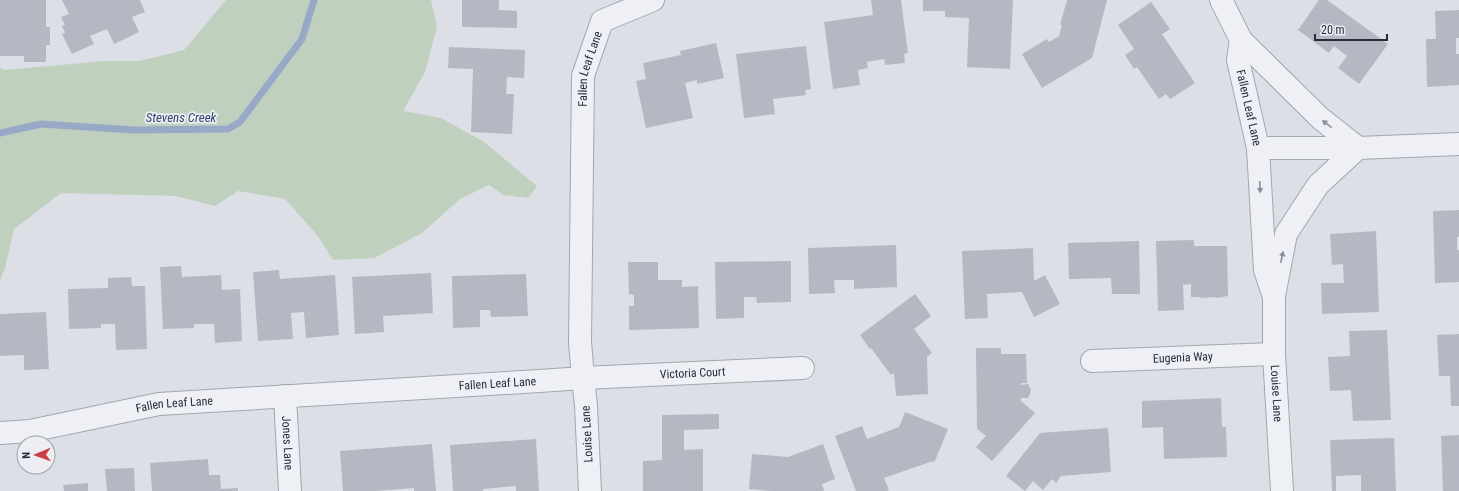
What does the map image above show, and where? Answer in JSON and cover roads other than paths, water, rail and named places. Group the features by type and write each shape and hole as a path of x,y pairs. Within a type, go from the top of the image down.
{"street":[{"name":"Fallen Leaf Lane","path":"0,433 30,431 159,404 583,378 580,342 583,76 602,21 653,0"},
{"name":"Fallen Leaf Lane","path":"1221,0 1241,40 1320,118 1358,148"},
{"name":"Fallen Leaf Lane","path":"1241,40 1238,60 1258,148 1358,148 1459,144"},
{"name":"Louise Lane","path":"1258,148 1265,270 1274,296"},
{"name":"Louise Lane","path":"1282,491 1274,354 1274,296 1286,234 1318,185 1358,148"},
{"name":"Eugenia Way","path":"1092,362 1274,354"},
{"name":"Victoria Court","path":"583,378 803,368"},
{"name":"Louise Lane","path":"583,378 586,406 590,491"},
{"name":"Jones Lane","path":"285,396 290,491"}],"waterway":[{"name":"Stevens Creek","path":"0,133 41,124 134,130 228,129 240,122 302,39 314,0"}]}
